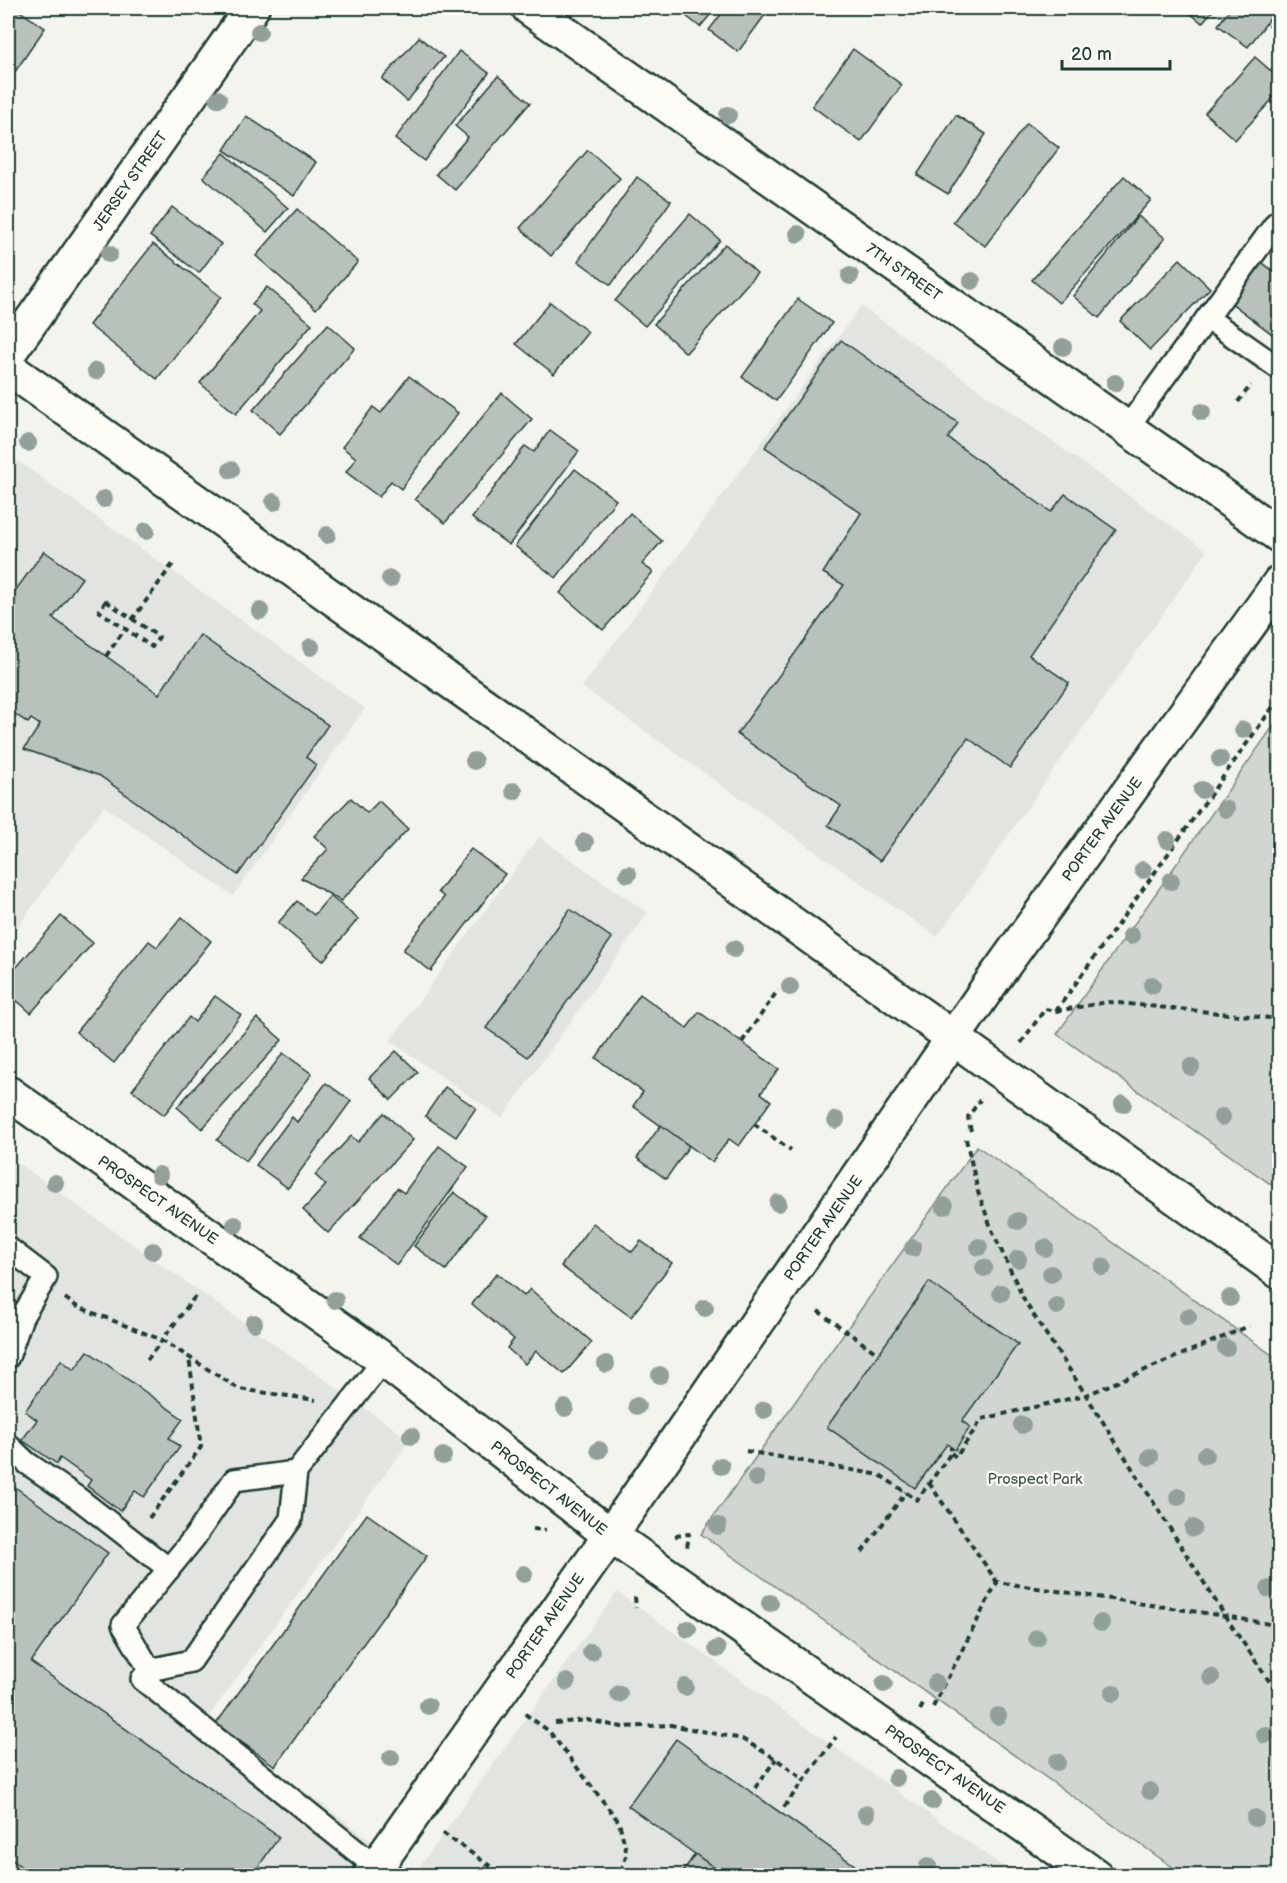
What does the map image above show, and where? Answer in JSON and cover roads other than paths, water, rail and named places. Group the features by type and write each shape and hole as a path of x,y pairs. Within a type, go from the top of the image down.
{"street":[{"name":"JERSEY STREET","path":"8,354 252,8"},
{"name":"7TH STREET","path":"529,8 1280,536"},
{"path":"8,368 954,1038 1280,1272"},
{"name":"PORTER AVENUE","path":"373,1871 610,1536 991,983 1280,582"},
{"name":"PROSPECT AVENUE","path":"8,1093 384,1360 610,1536 1096,1875"}],"lane":[{"path":"1127,428 1277,222 1280,224"},
{"path":"1207,318 1280,369"},
{"path":"8,1248 46,1277 22,1317 8,1357"},
{"path":"373,1871 142,1679 150,1670 190,1661 291,1519 296,1472 384,1360"},
{"path":"8,1445 27,1463 79,1499 169,1569"},
{"path":"150,1670 123,1625 194,1538 234,1480 296,1472"}],"park label":[{"name":"Prospect Park","path":"1035,1479"}]}
